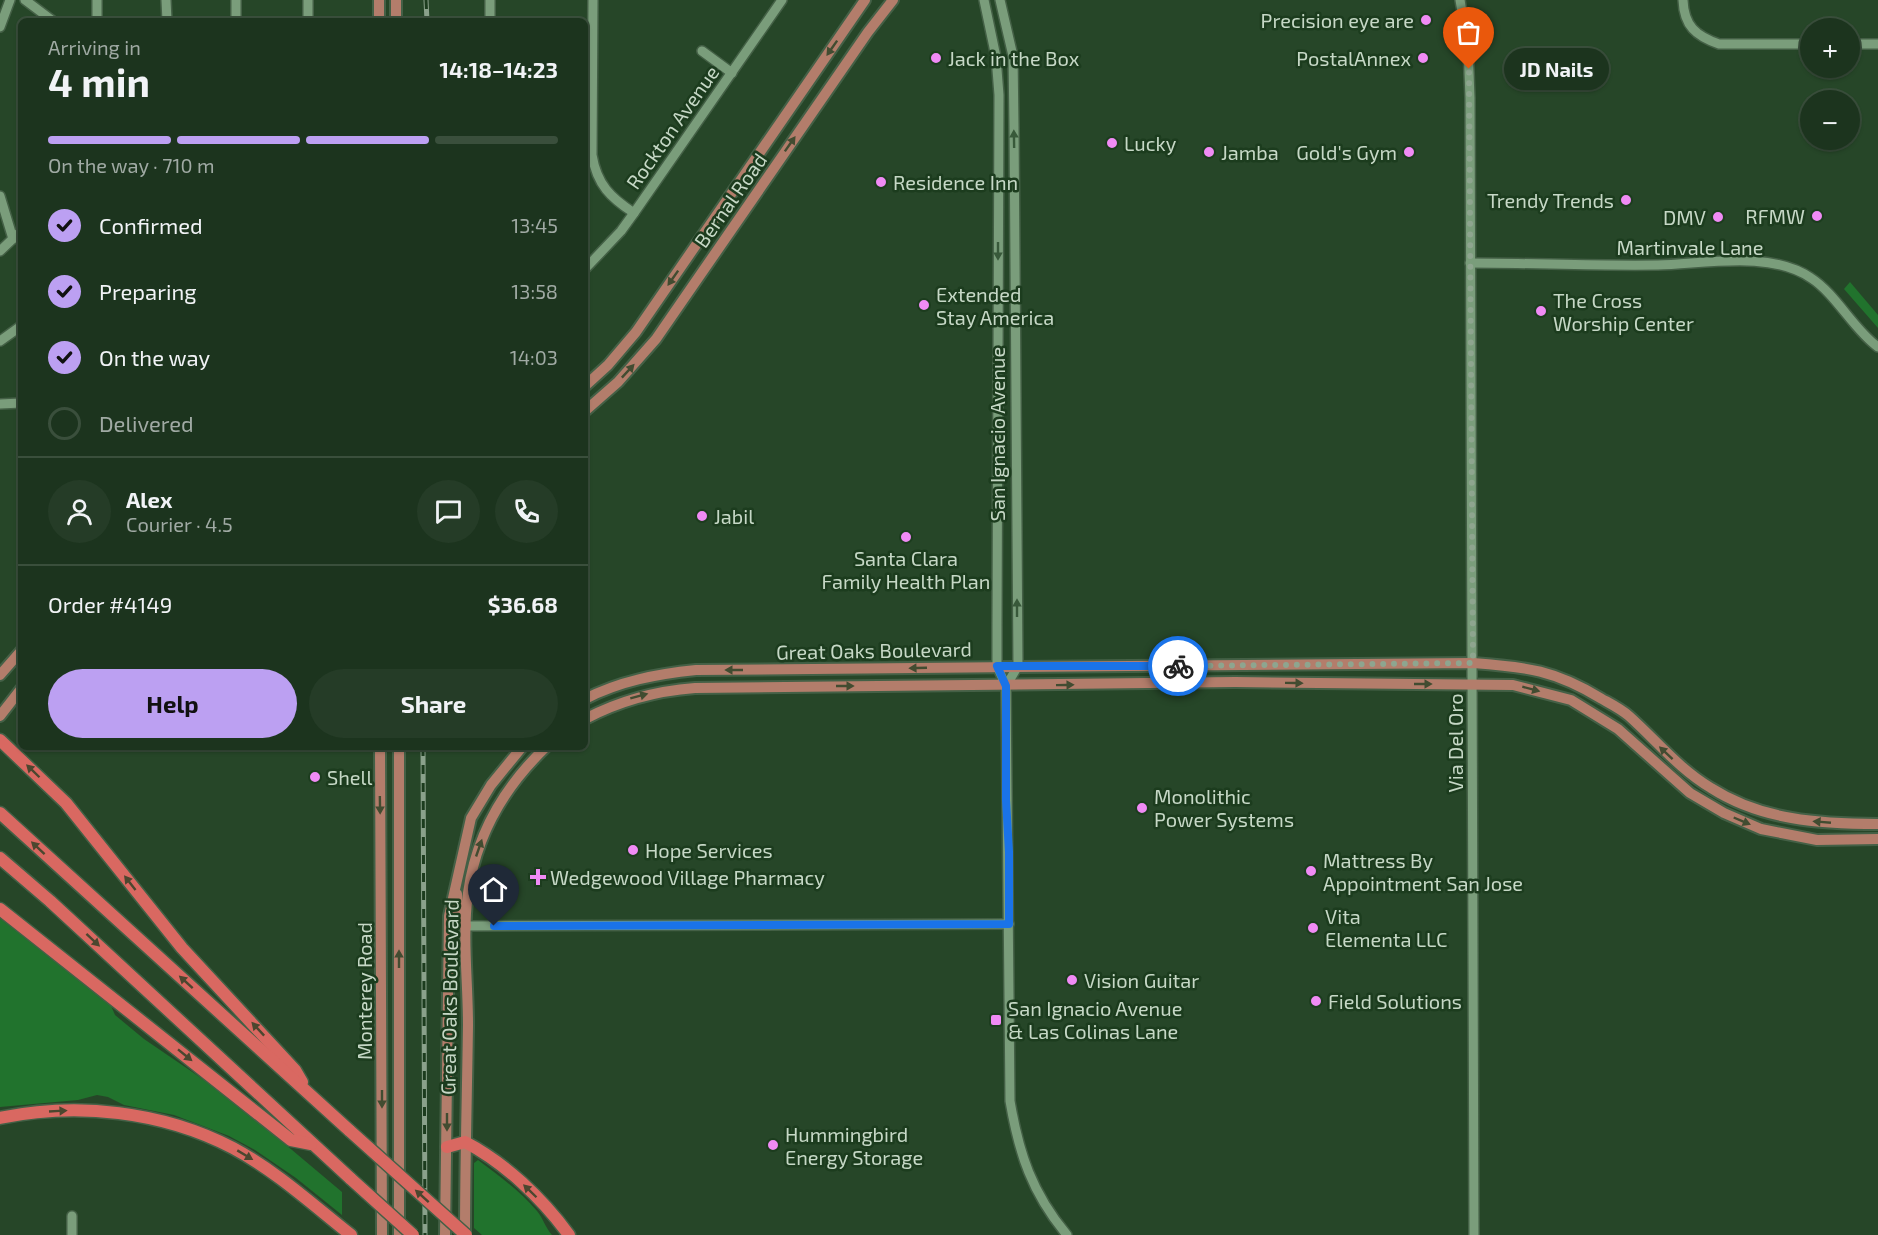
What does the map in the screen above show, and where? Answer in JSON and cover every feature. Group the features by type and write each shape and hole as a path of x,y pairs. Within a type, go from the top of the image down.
{"highway":[{"path":"0,740 66,803 175,939 295,1070 307,1092"},
{"path":"2,815 466,1235"},
{"path":"0,858 67,916 412,1235"},
{"path":"0,909 291,1140 311,1144"},
{"path":"0,1118 59,1110 94,1111 149,1118 194,1131 253,1160 302,1195 350,1234"},
{"path":"447,1147 465,1142 489,1156 550,1211 569,1235"}],"main road":[{"path":"379,0 379,18"},
{"path":"396,0 396,18"},
{"name":"Bernal Road","path":"588,384 636,332 865,0"},
{"name":"Bernal Road","path":"588,408 618,382 656,339 861,41 894,0"},
{"path":"0,675 18,654"},
{"name":"Great Oaks Boulevard","path":"588,698 613,687 657,674 696,670 1473,663 1515,666 1555,674 1579,685 1628,715 1665,753 1704,783 1732,800 1766,813 1819,822 1878,824"},
{"path":"1235,682 1242,665"},
{"path":"793,670 793,686"},
{"name":"Great Oaks Boulevard","path":"588,718 625,700 673,689 1235,682 1513,685 1571,700 1618,729 1690,793 1725,813 1761,829 1817,840 1878,839"},
{"path":"0,716 18,694"},
{"name":"Monterey Road","path":"380,750 382,1235"},
{"name":"Monterey Road","path":"399,750 399,1235"},
{"name":"Great Oaks Boulevard","path":"445,1235 449,916 471,818 491,785 520,750"},
{"name":"Great Oaks Boulevard","path":"466,1235 465,1142 468,1024 466,926 468,894 472,870 488,824 510,787 543,750"},
{"path":"454,888 458,896 458,919 466,926"}],"street":[{"path":"0,27 10,0"},
{"path":"26,0 49,18"},
{"path":"97,0 97,18"},
{"path":"166,0 166,18"},
{"path":"236,0 236,18"},
{"path":"308,0 308,18"},
{"path":"490,0 490,18"},
{"path":"593,0 592,156 595,171 605,189 619,203 634,213"},
{"name":"Rockton Avenue","path":"588,266 621,231 782,0"},
{"name":"San Ignacio Avenue","path":"984,0 996,57 999,95 997,666 1006,686 1010,1101 1016,1138 1029,1176 1043,1203 1067,1235"},
{"name":"San Ignacio Avenue","path":"1000,0 1013,56 1018,666"},
{"name":"Via Del Oro","path":"1460,0 1469,69 1474,1235"},
{"path":"1683,0 1683,9 1693,33 1708,40 1719,44 1800,44"},
{"path":"1860,44 1878,44"},
{"path":"702,51 732,73"},
{"path":"998,192 1014,197"},
{"path":"0,196 13,238"},
{"path":"0,251 18,234"},
{"name":"Martinvale Lane","path":"1470,263 1659,265 1729,261 1763,262 1788,268 1811,278 1878,347"},
{"path":"0,341 18,328"},
{"path":"0,404 18,403"},
{"path":"1006,686 1018,666"},
{"path":"466,926 1009,924"},
{"path":"72,1216 72,1235"}],"green space":[{"path":"1850,282 1878,315 1878,328 1844,289"},
{"path":"0,914 109,1001 115,1015 144,1039 229,1097 342,1192 342,1215 296,1178 255,1150 229,1136 174,1115 124,1105 108,1097 97,1095 78,1100 0,1107"},
{"path":"478,1160 530,1204 552,1235 482,1235 474,1228 474,1163"}],"railway":[{"path":"426,0 427,18"},
{"path":"423,750 425,1235"}],"way so far":[{"path":"1178,666 1473,663 1469,69"}],"place":[{"name":"Precision eye are","path":"1426,20"},
{"name":"Jack in the Box","path":"936,58"},
{"name":"PostalAnnex","path":"1423,58"},
{"name":"JD Nails","path":"1469,69"},
{"name":"Lucky","path":"1112,143"},
{"name":"Jamba","path":"1209,152"},
{"name":"Gold's Gym","path":"1409,152"},
{"name":"Residence Inn","path":"881,182"},
{"name":"Trendy Trends","path":"1626,200"},
{"name":"RFMW","path":"1817,216"},
{"name":"DMV","path":"1718,217"},
{"name":"Extended Stay America","path":"924,305"},
{"name":"The Cross Worship Center","path":"1541,311"},
{"name":"Jabil","path":"702,516"},
{"name":"Santa Clara Family Health Plan","path":"906,537"},
{"name":"Shell","path":"315,777"},
{"name":"Monolithic Power Systems","path":"1142,808"},
{"name":"Hope Services","path":"633,850"},
{"name":"Mattress By Appointment San Jose","path":"1311,871"},
{"name":"Wedgewood Village Pharmacy","path":"538,877"},
{"name":"Vita Elementa LLC","path":"1313,928"},
{"name":"Vision Guitar","path":"1072,980"},
{"name":"Field Solutions","path":"1316,1001"},
{"name":"San Ignacio Avenue & Las Colinas Lane","path":"996,1020"},
{"name":"Hummingbird Energy Storage","path":"773,1145"}],"route":[{"path":"494,926 1009,924 1006,686 997,666 1178,666"}]}
